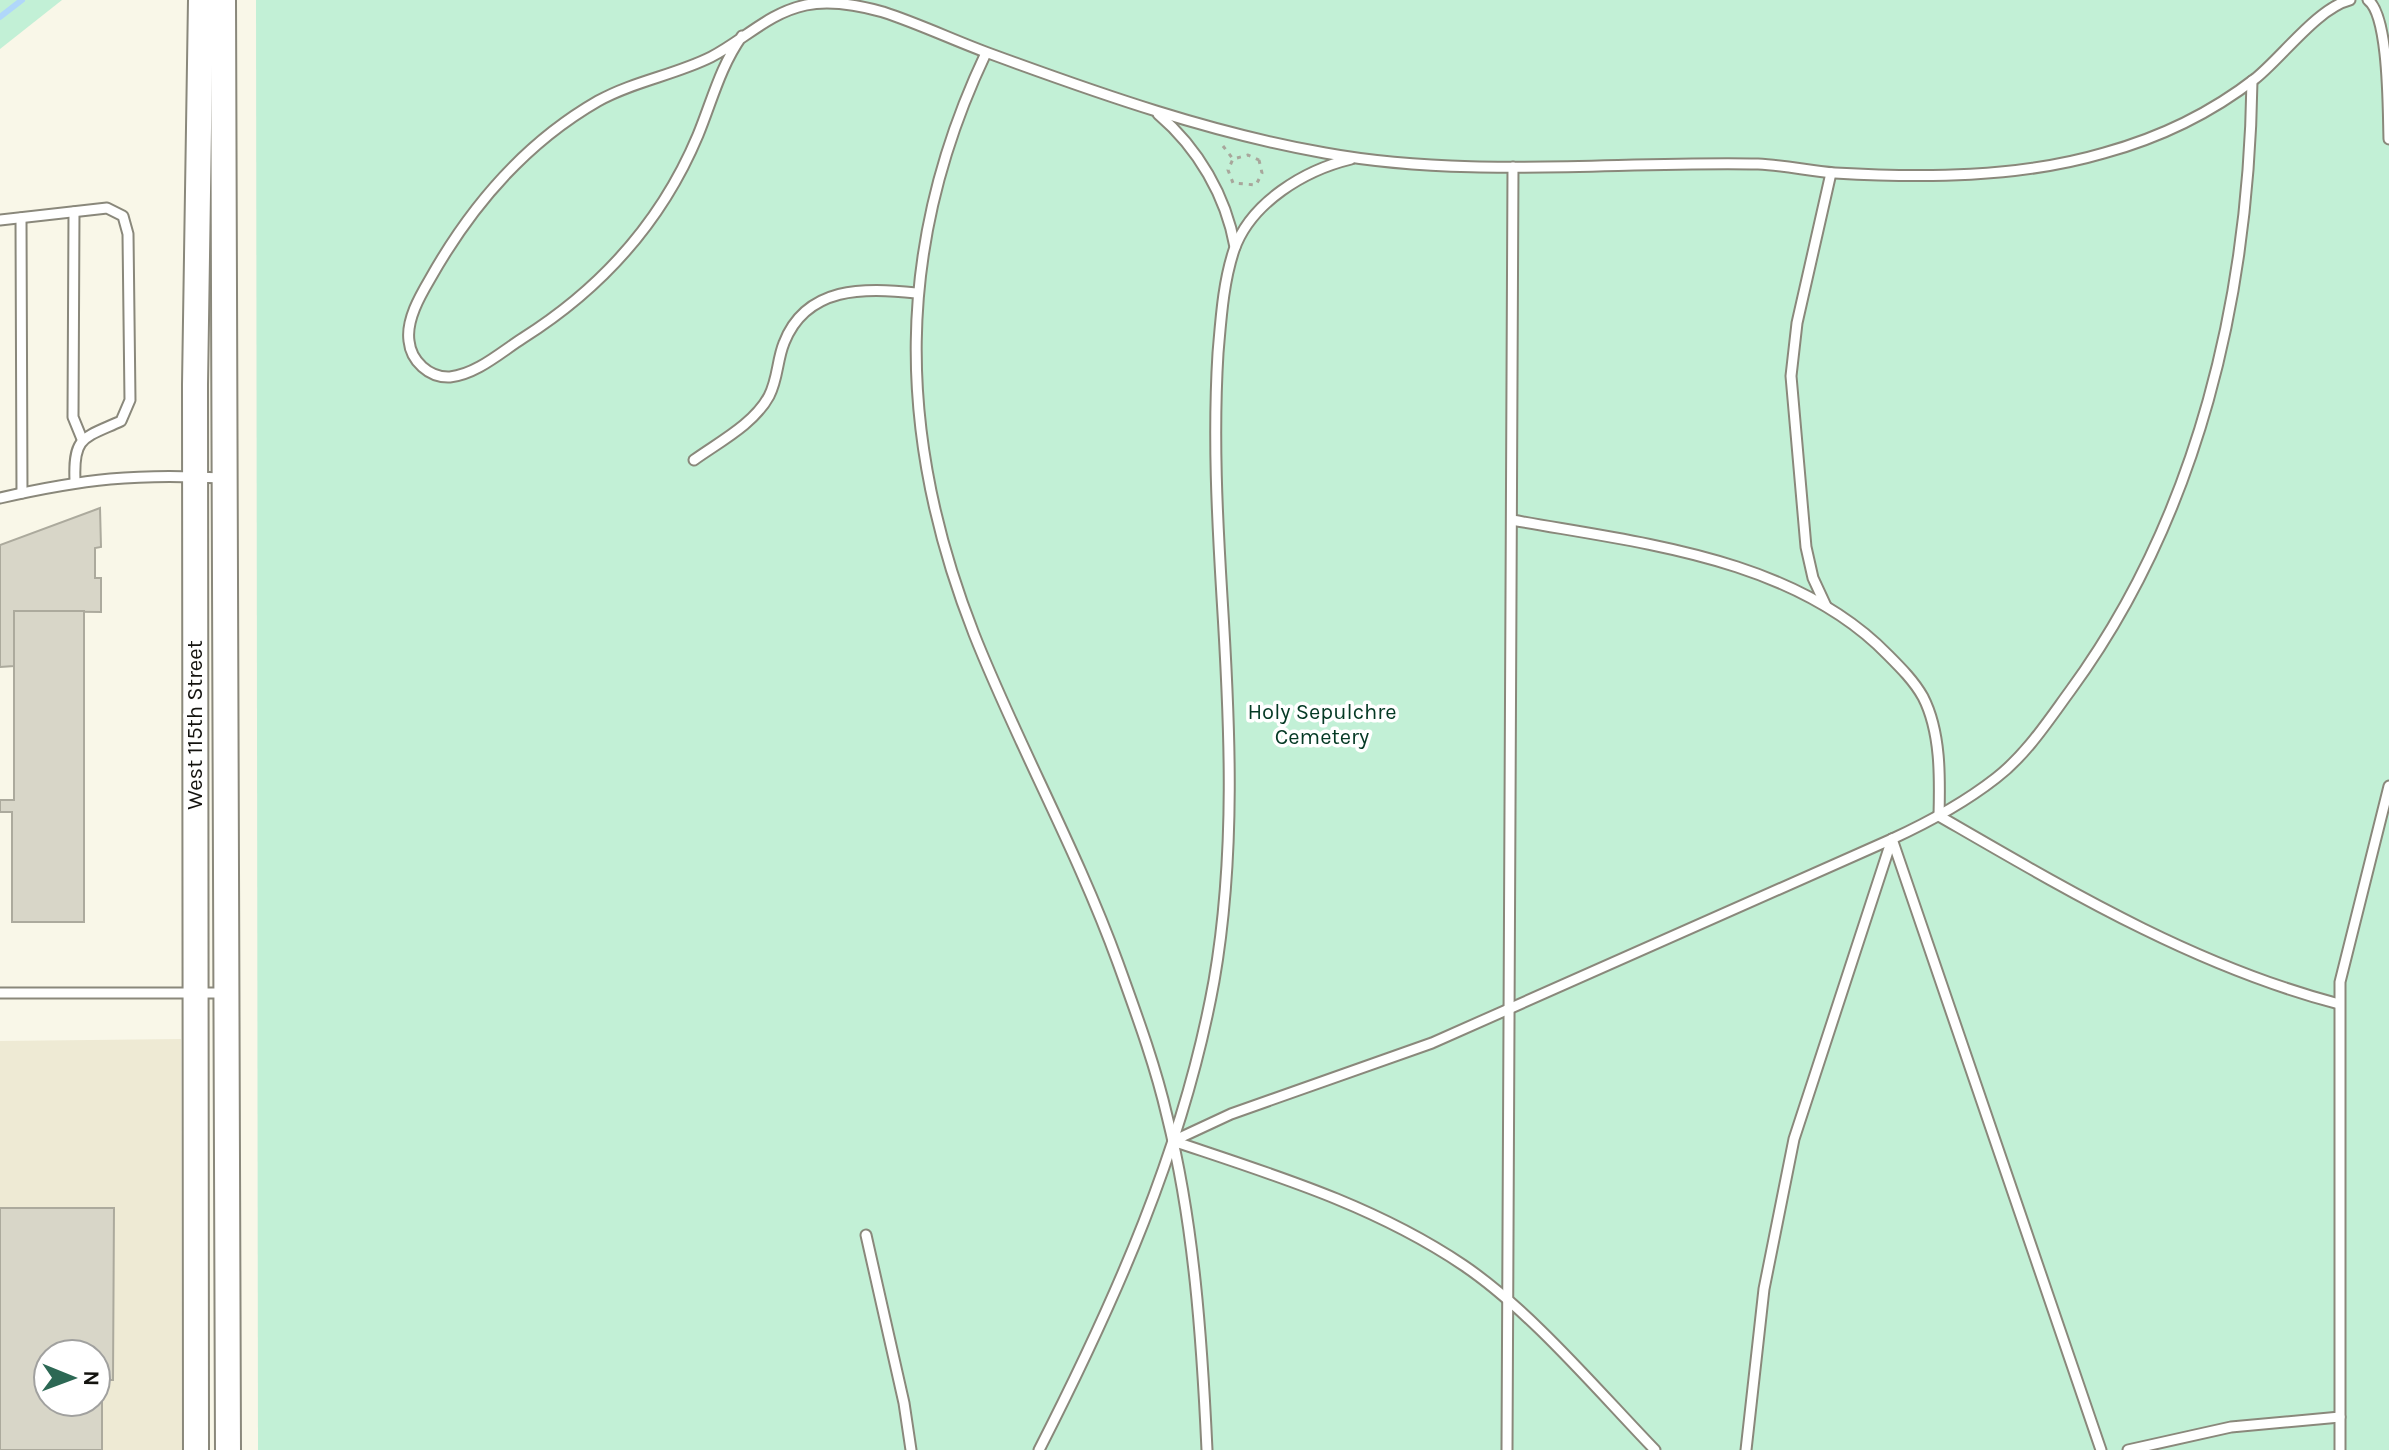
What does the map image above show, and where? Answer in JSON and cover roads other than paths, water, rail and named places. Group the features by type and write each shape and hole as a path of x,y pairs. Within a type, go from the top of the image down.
{"street":[{"name":"West 115th Street","path":"196,1450 195,477 201,0"},
{"name":"West 115th Street","path":"223,0 228,1450"}],"lane":[{"path":"742,36 718,79 687,159 650,223 614,267 545,324 468,374 443,377 428,372 412,354 409,343 414,313 456,235 499,181 545,137 599,100 712,56 742,36 781,12 807,5 832,3 883,12 986,53 1155,112 1279,143 1359,158 1513,167 1758,164 1831,173 1993,172 2068,162 2164,132 2229,98 2252,81 2329,10 2350,0"},
{"path":"2368,0 2379,8 2385,31 2389,139"},
{"path":"986,53 969,89 940,172 916,293 917,409 934,503 958,591 1118,963 1159,1086 1173,1141 1192,1273 1207,1450"},
{"path":"1173,1141 1231,1114 1389,1059 1510,1009 1892,839 1939,816 1997,777 2024,752 2116,623 2162,530 2205,413 2232,296 2250,166 2252,81"},
{"path":"1155,112 1175,129 1210,177 1224,207 1235,247"},
{"path":"1039,1450 1119,1284 1173,1141 1205,1024 1222,909 1229,732 1214,478 1214,425 1222,311 1235,247 1251,221 1290,186 1312,172 1359,158"},
{"path":"1507,1450 1513,167"},
{"path":"1826,606 1813,578 1806,547 1791,376 1797,323 1831,173"},
{"path":"0,220 107,208 123,216 128,234 130,400 121,421 82,439 74,451 75,480"},
{"path":"74,212 73,417 82,439"},
{"path":"21,218 22,493"},
{"path":"694,460 753,417 768,397 783,344 794,325 814,303 854,290 876,288 916,293"},
{"path":"0,498 75,480 147,474 225,478"},
{"path":"1512,520 1626,540 1700,558 1763,578 1826,606 1881,648 1911,678 1923,698 1936,744 1939,816"},
{"path":"2340,1450 2339,1004 2344,958 2389,786"},
{"path":"1939,816 2093,905 2170,943 2248,976 2339,1004"},
{"path":"1746,1450 1766,1275 1794,1139 1812,1075 1892,839"},
{"path":"1892,839 2101,1450"},
{"path":"0,993 227,993"},
{"path":"1173,1141 1322,1191 1370,1212 1465,1266 1508,1303 1655,1450"},
{"path":"866,1235 904,1403 911,1450"},
{"path":"2128,1450 2231,1427 2340,1417"}],"waterway":[{"path":"0,17 22,0"}],"park label":[{"name":"Holy Sepulchre Cemetery","path":"1322,724"}]}
